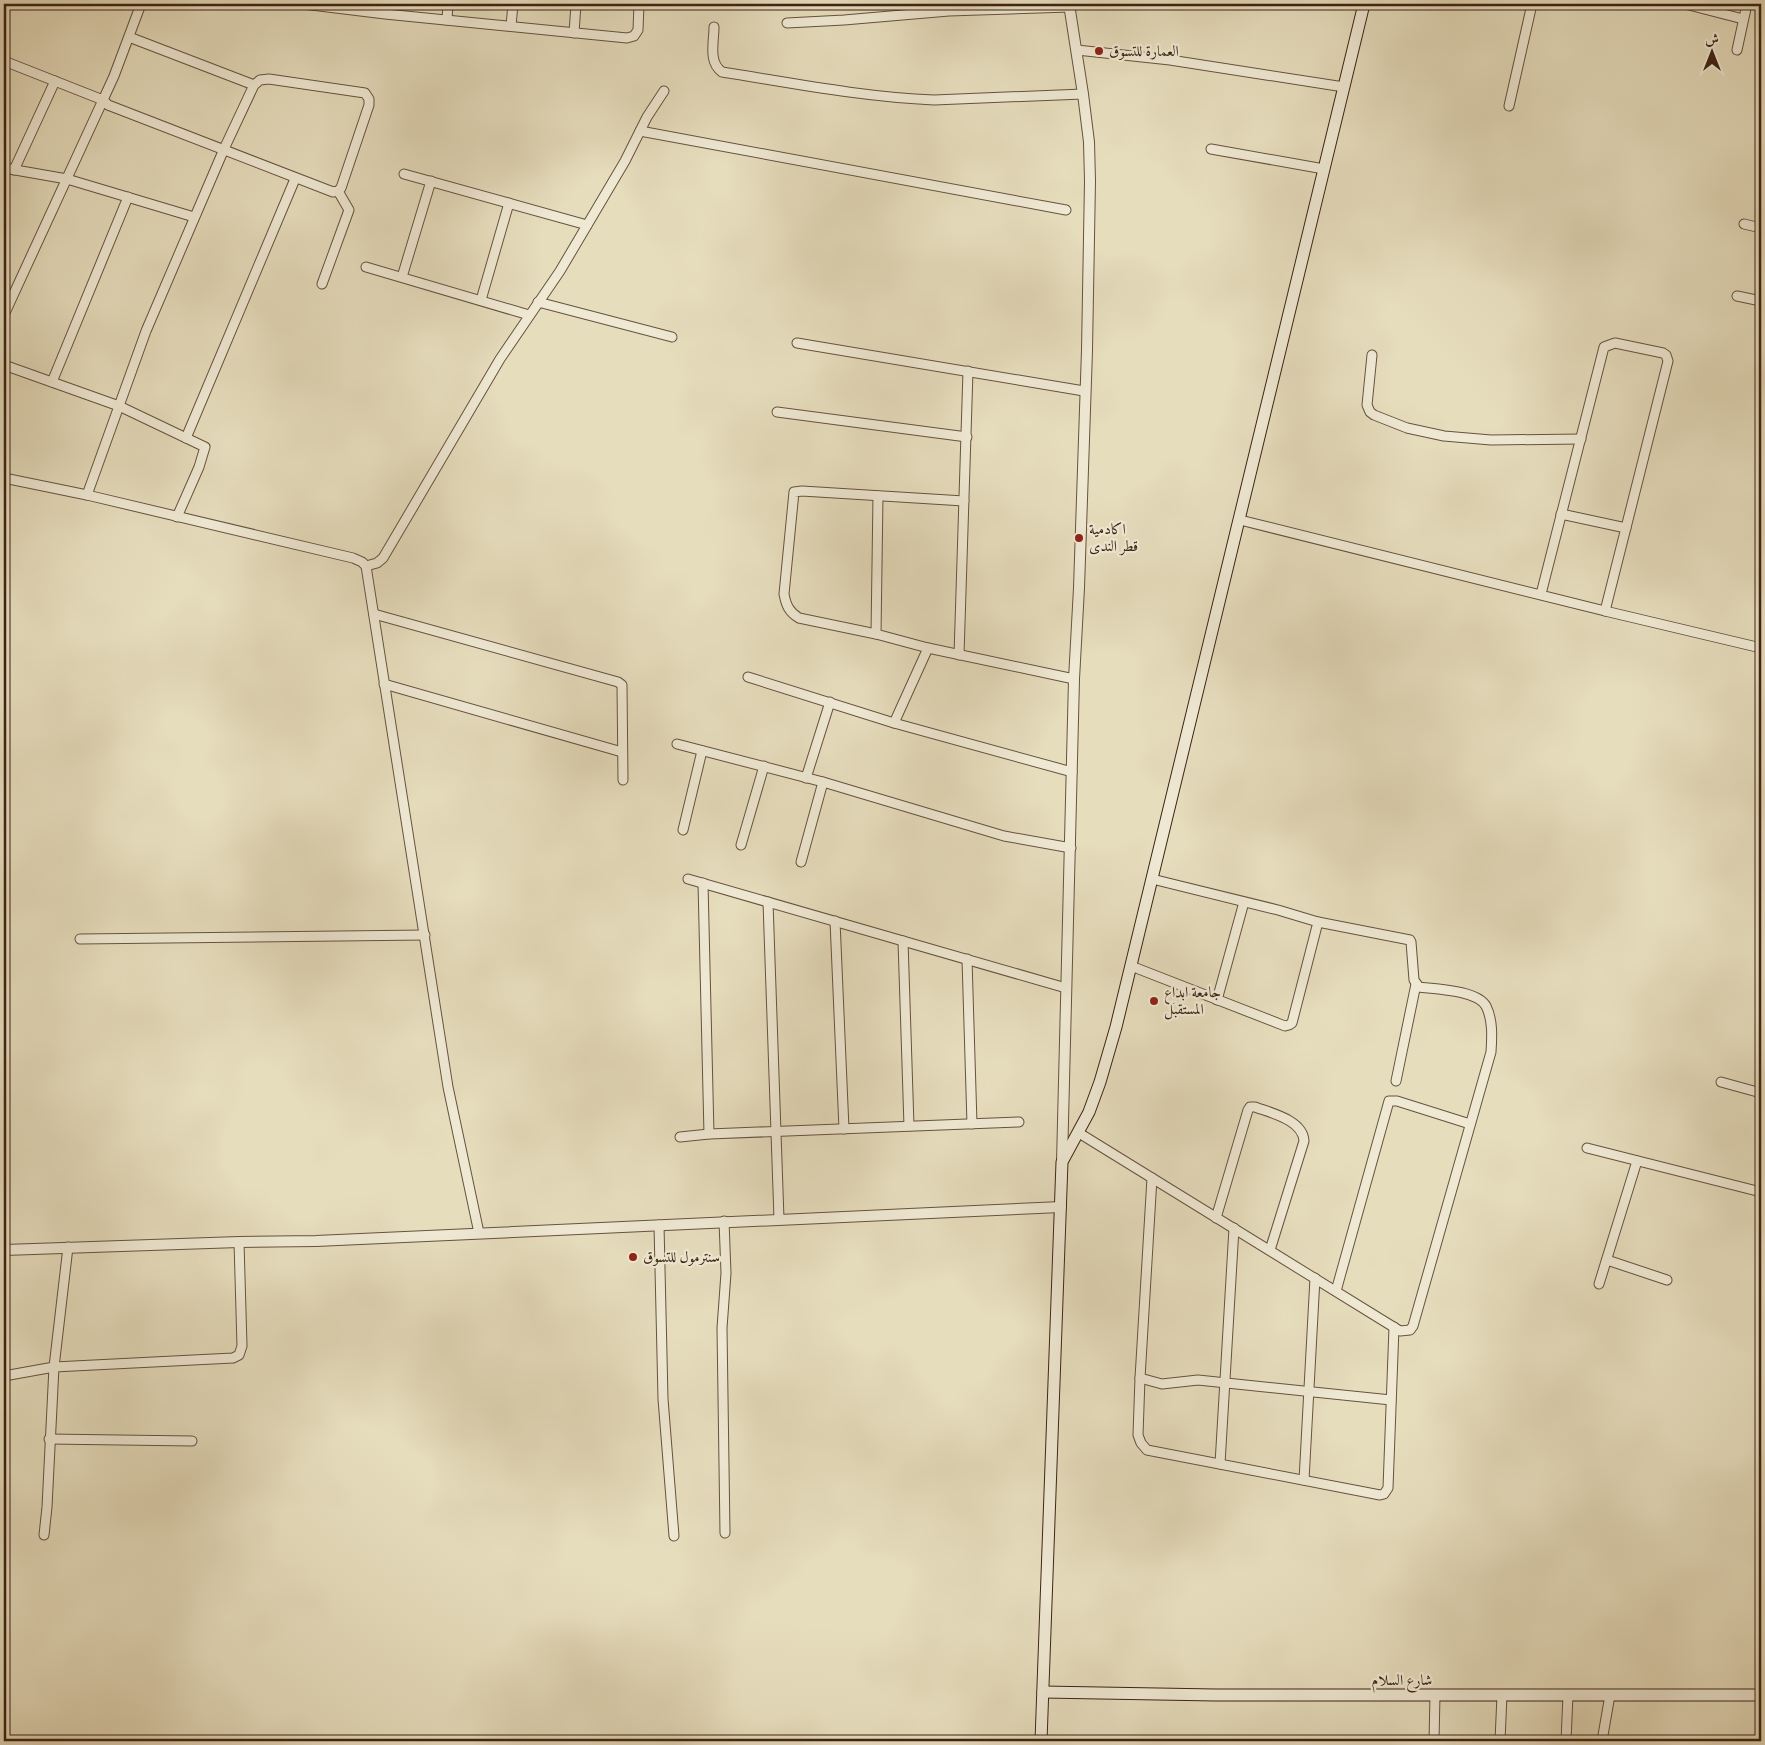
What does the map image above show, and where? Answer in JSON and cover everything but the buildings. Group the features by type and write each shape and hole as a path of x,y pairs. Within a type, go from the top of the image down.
{"main road":[{"path":"1041,1741 1062,1162 1079,1133 1092,1105 1105,1066 1240,520 1364,4"},
{"name":"شارع السلام","path":"1043,1692 1216,1695 1761,1695"}],"street":[{"path":"4,313 103,100 141,4"},
{"path":"305,4 385,14 627,38 634,36 638,30 639,4"},
{"path":"385,4 385,14"},
{"path":"447,20 448,4"},
{"path":"511,26 513,4"},
{"path":"574,33 576,4"},
{"path":"1509,106 1532,4"},
{"path":"1684,4 1743,19"},
{"path":"1737,50 1747,4"},
{"path":"787,23 1070,5 1084,94 1090,181 1082,512 1074,678 1062,1162"},
{"path":"714,27 713,62 722,72 910,99 934,100 1084,94"},
{"path":"129,37 254,85"},
{"path":"1077,50 1170,60 1344,87"},
{"path":"4,61 103,100 108,105 224,149 295,179 338,192"},
{"path":"87,495 146,331 224,149 254,85 260,80 269,78 365,94 369,99 369,105 338,192"},
{"path":"14,170 55,81"},
{"path":"366,566 376,563 383,558 483,387 560,270 625,162 640,130 664,90"},
{"path":"640,130 1066,210"},
{"path":"1210,149 1324,169"},
{"path":"4,168 66,179 194,218"},
{"path":"404,174 587,225"},
{"path":"186,438 295,179"},
{"path":"402,277 431,181"},
{"path":"322,284 349,210 338,192"},
{"path":"52,382 128,197"},
{"path":"481,300 508,203"},
{"path":"1744,224 1761,228"},
{"path":"366,267 529,315"},
{"path":"1737,296 1761,301"},
{"path":"538,302 672,337"},
{"path":"797,343 1084,391"},
{"path":"1541,594 1604,346 1615,343 1663,353 1668,361 1605,610"},
{"path":"1372,355 1367,405 1370,412 1374,415 1407,428 1444,436 1491,440 1581,439"},
{"path":"4,365 119,406 204,446 206,449 177,517"},
{"path":"959,655 968,371"},
{"path":"777,412 967,437"},
{"path":"4,478 87,495 353,558 366,566 448,1087 479,1233"},
{"path":"964,501 794,492 784,594 788,609 799,618 876,634 959,655 1074,678"},
{"path":"876,634 878,496"},
{"path":"1561,514 1626,528"},
{"path":"1240,520 1761,648"},
{"path":"374,614 618,682 623,688 623,780"},
{"path":"894,723 928,648"},
{"path":"748,677 894,723 1072,772"},
{"path":"384,684 622,752"},
{"path":"806,778 830,702"},
{"path":"677,744 823,782 1004,836 1071,848"},
{"path":"682,830 702,751"},
{"path":"741,845 764,766"},
{"path":"801,862 823,782"},
{"path":"688,878 1066,988"},
{"path":"1079,1133 1394,1327 1406,1332 1413,1326 1491,1052 1491,1020 1486,1005 1482,1001 1460,993 1419,988 1414,980 1410,940 1318,922 1152,879"},
{"path":"703,883 709,1134"},
{"path":"768,902 779,1219"},
{"path":"1217,1000 1244,902"},
{"path":"835,921 844,1129"},
{"path":"1131,966 1280,1025 1289,1025 1292,1022 1318,922"},
{"path":"80,939 425,935"},
{"path":"903,941 909,1126"},
{"path":"967,959 972,1124"},
{"path":"1396,1081 1416,984"},
{"path":"1721,1082 1761,1093"},
{"path":"1336,1291 1389,1101 1397,1101 1470,1124"},
{"path":"1216,1218 1250,1107 1255,1107 1283,1118 1301,1129 1304,1141 1270,1250"},
{"path":"680,1137 709,1134 1018,1122"},
{"path":"1587,1148 1761,1192"},
{"path":"1599,1284 1637,1161"},
{"path":"1152,1178 1138,1435 1143,1447 1151,1452 1380,1495 1386,1492 1388,1488 1394,1327"},
{"path":"4,1250 316,1241 1061,1207"},
{"path":"724,1221 726,1273 722,1328 725,1533"},
{"path":"659,1224 663,1399 674,1536"},
{"path":"1220,1464 1234,1228"},
{"path":"4,1376 54,1367 233,1358 239,1355 242,1346 239,1242"},
{"path":"44,1535 54,1367 68,1247"},
{"path":"1607,1260 1667,1280"},
{"path":"1304,1480 1315,1278"},
{"path":"1140,1378 1168,1384 1198,1380 1391,1400"},
{"path":"50,1439 192,1441"},
{"path":"1434,1741 1435,1695"},
{"path":"1500,1741 1502,1695"},
{"path":"1566,1741 1568,1695"},
{"path":"1602,1741 1610,1695"}],"place":[{"name":"العمارة للتسوق","path":"1099,51"},
{"name":"اكادمية قطر الندى","path":"1079,538"},
{"name":"جامعة ابداع المستقبل","path":"1154,1001"},
{"name":"سنترمول للتسوق","path":"633,1257"}]}
